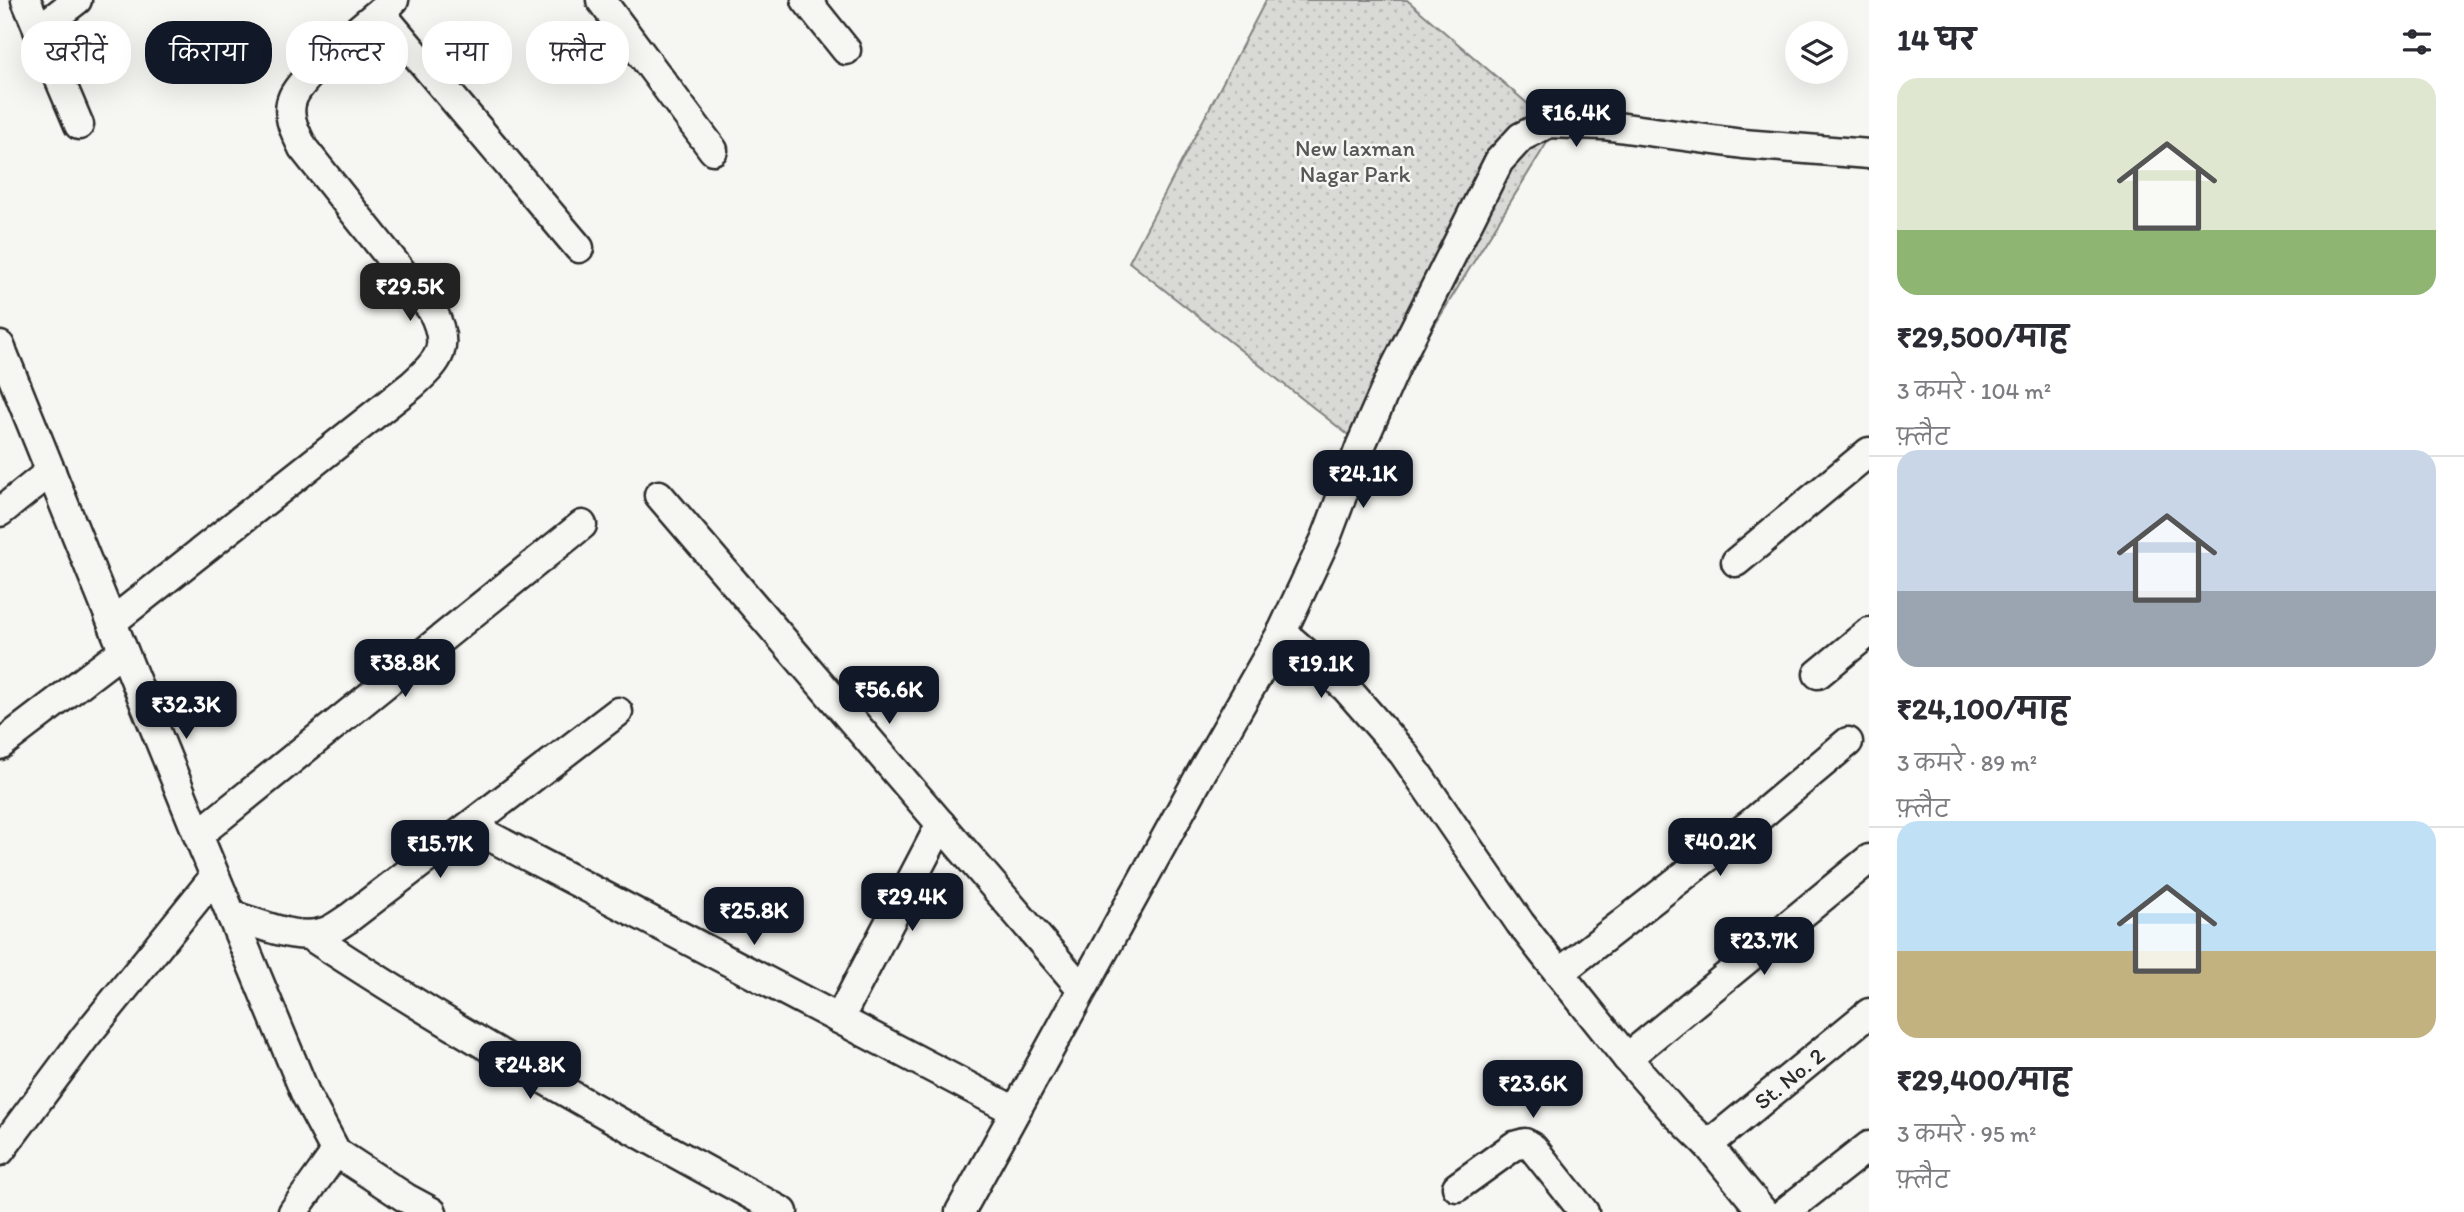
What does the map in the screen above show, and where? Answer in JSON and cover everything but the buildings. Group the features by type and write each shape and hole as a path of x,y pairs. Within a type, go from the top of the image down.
{"street":[{"path":"26,0 34,21"},
{"path":"50,21 77,0"},
{"path":"601,0 713,149"},
{"path":"806,0 846,50"},
{"path":"112,622 412,385 433,366 443,346 441,328 432,310 303,149 291,122 292,98 309,75 387,6 579,248"},
{"path":"61,84 79,125"},
{"path":"960,1212 1282,632 1326,538 1361,446 1396,366 1499,161 1521,137 1549,124 1603,125 1743,144 1869,154"},
{"path":"0,346 306,1095 336,1152 432,1212"},
{"path":"1735,562 1869,452"},
{"path":"0,512 51,471"},
{"path":"659,495 1082,989"},
{"path":"198,835 582,525"},
{"path":"1282,632 1346,688 1403,753 1520,923 1559,973 1628,1058 1675,1113 1708,1145 1763,1212"},
{"path":"1818,674 1869,632"},
{"path":"0,745 123,651"},
{"path":"231,915 289,932 309,935 328,931 349,918 618,712"},
{"path":"1559,973 1754,821 1848,742"},
{"path":"839,1019 941,824"},
{"path":"470,825 1015,1111"},
{"path":"1628,1058 1869,859"},
{"path":"0,1151 85,1037 215,876"},
{"path":"309,935 389,988 541,1079 783,1212"},
{"name":"St. No. 2","path":"1708,1145 1869,1013"},
{"path":"1457,1187 1514,1146 1525,1143 1533,1148 1584,1212"},
{"path":"1785,1212 1869,1146"},
{"path":"292,1212 336,1152"}],"green space":[{"name":"New laxman Nagar Park","path":"1266,0 1407,0 1556,128 1361,445 1129,262"}]}
